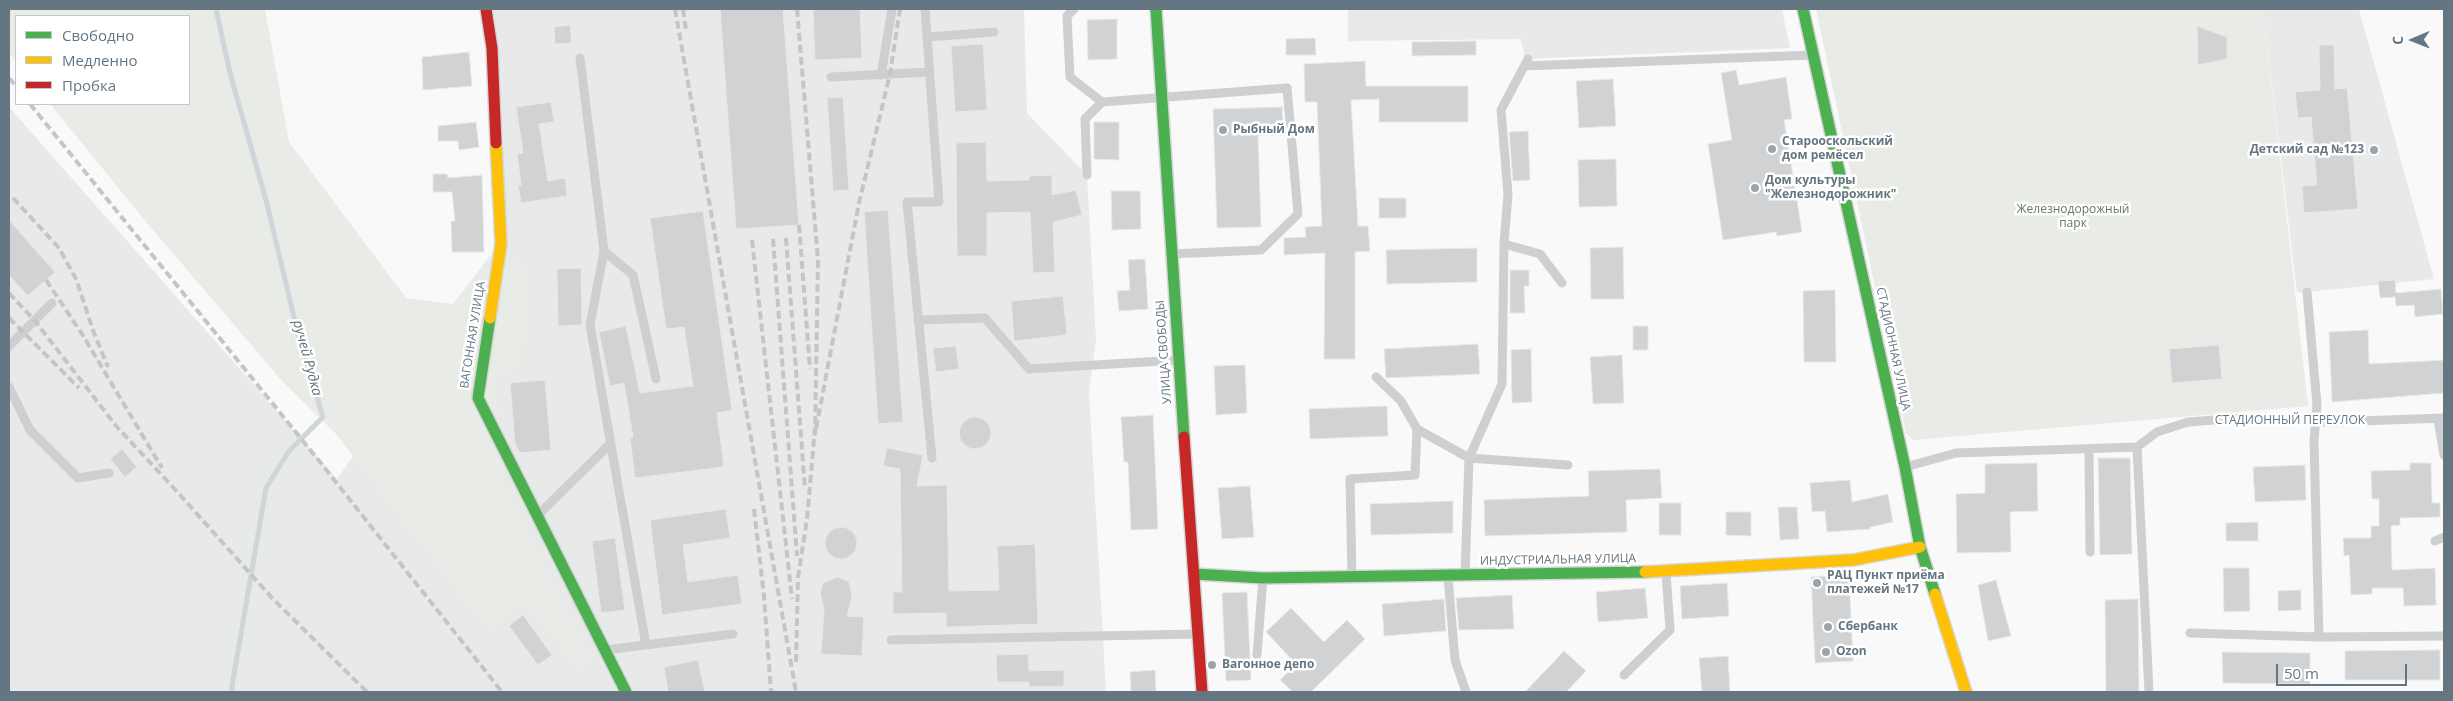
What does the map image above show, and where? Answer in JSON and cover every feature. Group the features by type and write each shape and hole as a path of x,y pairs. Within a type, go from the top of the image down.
{"street":[{"name":"ВАГОННАЯ УЛИЦА","path":"486,9 492,48 501,244 478,398 626,692"},
{"name":"УЛИЦА СВОБОДЫ","path":"1156,9 1178,360 1202,692"},
{"name":"СТАДИОННАЯ УЛИЦА","path":"1803,9 1905,468 1920,547 1966,692"},
{"name":"ИНДУСТРИАЛЬНАЯ УЛИЦА","path":"1194,574 1263,578 1448,577 1666,572 1853,560 1920,547"}],"lane":[{"path":"881,74 892,9"},
{"path":"925,9 939,202 907,202 932,458"},
{"path":"1074,9 1067,16 1070,77 1102,102"},
{"path":"927,37 994,32"},
{"path":"1465,576 1469,458 1502,384 1504,244 1508,194 1501,110 1526,63 1814,55"},
{"path":"580,58 604,252 590,325 646,645"},
{"path":"831,77 930,72"},
{"path":"1087,175 1085,119 1102,102 1287,88 1298,214 1261,250 1171,254"},
{"path":"1504,244 1540,254 1562,283"},
{"path":"604,252 633,275 656,379"},
{"path":"2308,292 2317,405 2314,440 2319,637"},
{"path":"9,346 52,303"},
{"path":"918,320 985,318 1029,368 1178,360"},
{"path":"1352,577 1350,479 1415,475 1417,430 1401,401 1376,377"},
{"path":"9,387 30,430 78,478 109,473"},
{"name":"СТАДИОННЫЙ ПЕРЕУЛОК","path":"2137,447 2157,432 2188,422 2240,418 2316,421 2441,418"},
{"path":"2441,418 2444,455"},
{"path":"1417,430 1469,458 1568,465"},
{"path":"537,516 611,443"},
{"path":"1905,468 1956,453 2137,447 2149,692"},
{"path":"2089,450 2090,552"},
{"path":"2435,541 2444,538"},
{"path":"1624,675 1670,630 1666,572"},
{"path":"1448,577 1455,660 1466,692"},
{"path":"1258,655 1263,578"},
{"path":"604,650 733,634"},
{"path":"891,640 1197,634"},
{"path":"2190,634 2319,637 2444,636"}],"shaded area":[{"path":"487,9 1024,9 1027,113 1087,175 1096,340 1089,391 1106,692 9,692 9,107 337,479 503,245"},
{"path":"1348,9 1782,9 1790,48 1525,59 1521,39 1348,41"},
{"path":"2263,9 2359,9 2434,279 2297,293"}],"green space":[{"path":"9,9 265,9 289,142 406,298 453,304 497,247 524,265 521,367 496,378 502,481 592,663 576,667 526,601 488,630 336,434 282,381 147,223 51,105 190,105 190,15 15,15 15,61 9,53"},
{"name":"Железнодорожный парк","path":"1816,9 2263,9 2308,406 1913,440 1906,433"}],"building":[{"path":"720,9 783,9 799,225 736,229"},
{"path":"813,9 860,9 862,58 815,60"},
{"path":"1117,19 1117,59 1088,60 1087,20"},
{"path":"570,25 572,43 555,44 554,27"},
{"path":"2197,26 2227,37 2227,59 2198,65"},
{"path":"1315,38 1316,55 1286,55 1286,39"},
{"path":"1476,41 1476,55 1412,56 1412,42"},
{"path":"983,44 987,110 955,112 951,46"},
{"path":"2319,45 2334,45 2335,89 2347,88 2358,209 2304,213 2302,186 2317,185 2311,117 2298,118 2295,92 2320,90"},
{"path":"469,52 472,86 423,90 422,57"},
{"path":"1365,61 1366,86 1468,86 1468,122 1379,122 1379,99 1351,100 1358,226 1368,226 1370,251 1355,252 1355,359 1324,359 1325,253 1284,255 1284,238 1306,237 1305,227 1322,226 1317,102 1305,102 1304,64"},
{"name":"Дом культуры \"Железнодорожник\"","path":"1736,70 1739,85 1786,77 1792,119 1784,120 1802,232 1777,236 1776,232 1723,240 1708,144 1732,140 1721,73"},
{"path":"1613,79 1616,126 1579,128 1576,81"},
{"path":"843,97 849,190 833,191 827,98"},
{"path":"551,102 554,122 539,124 548,181 565,178 567,196 521,203 518,185 521,185 517,154 523,153 516,107"},
{"path":"1282,107 1284,135 1258,136 1261,227 1217,228 1213,109"},
{"path":"476,122 479,147 459,150 458,141 438,141 438,126"},
{"path":"1094,122 1119,122 1119,160 1094,159"},
{"path":"1528,131 1530,180 1513,181 1509,132"},
{"path":"986,142 987,181 1029,180 1029,176 1052,175 1052,195 1076,190 1082,215 1053,222 1055,272 1033,273 1030,212 987,213 987,256 957,256 956,143"},
{"path":"1616,159 1617,206 1579,207 1578,160"},
{"path":"433,174 447,174 448,178 482,175 484,252 452,252 451,221 455,221 452,192 433,192"},
{"path":"1111,191 1140,191 1141,229 1112,230"},
{"path":"1379,198 1406,198 1406,218 1379,218"},
{"path":"888,210 903,422 878,424 864,212"},
{"path":"703,211 732,410 717,413 724,467 635,478 630,438 633,437 624,383 610,386 599,332 626,326 640,393 693,386 684,327 666,329 650,218"},
{"path":"9,220 55,272 28,296 9,275"},
{"path":"1623,247 1624,299 1591,299 1590,248"},
{"path":"1477,248 1477,282 1387,284 1386,250"},
{"path":"1145,259 1148,309 1119,311 1117,291 1130,290 1128,260"},
{"path":"581,268 582,325 558,326 557,269"},
{"path":"1510,270 1529,270 1529,286 1524,286 1525,313 1510,313"},
{"path":"2395,280 2396,293 2441,289 2443,314 2415,317 2414,305 2396,306 2395,297 2380,298 2378,281"},
{"path":"1835,290 1836,362 1804,362 1803,291"},
{"path":"1063,296 1067,335 1014,341 1011,301"},
{"path":"1633,326 1648,326 1648,350 1633,350"},
{"path":"2368,330 2369,364 2444,360 2444,393 2332,402 2329,332"},
{"path":"1478,344 1480,374 1386,378 1384,349"},
{"path":"2219,345 2222,379 2172,383 2169,349"},
{"path":"956,346 959,369 936,372 933,348"},
{"path":"1531,349 1532,402 1512,403 1511,350"},
{"path":"1622,355 1624,403 1593,404 1590,357"},
{"path":"1245,365 1247,413 1216,415 1214,366"},
{"path":"545,380 551,450 520,453 515,443 510,383"},
{"path":"1387,406 1388,436 1310,439 1309,409"},
{"path":"1153,415 1158,529 1131,530 1128,462 1124,462 1121,417"},
{"path":"975,417 981,418 986,422 990,427 990,439 986,444 981,448 975,449 969,448 964,444 960,439 959,433 960,427 964,422 969,418"},
{"path":"887,448 923,455 917,486 947,485 949,591 999,590 997,546 1035,544 1038,624 946,627 946,613 893,614 893,592 902,592 900,469 883,466"},
{"path":"122,449 137,467 125,477 110,459"},
{"path":"2098,458 2130,458 2132,554 2100,555"},
{"path":"2037,463 2038,511 2010,512 2011,552 1957,553 1956,494 1985,493 1985,464"},
{"path":"2410,463 2431,463 2432,503 2440,503 2440,517 2400,518 2400,525 2391,526 2392,570 2435,568 2436,605 2404,606 2403,588 2372,588 2372,594 2351,595 2349,555 2344,556 2343,538 2371,538 2371,526 2379,526 2379,499 2372,499 2371,471 2410,470"},
{"path":"2305,465 2306,500 2255,502 2253,467"},
{"path":"1660,469 1662,498 1626,500 1627,532 1485,536 1484,500 1589,496 1588,471"},
{"path":"1850,480 1852,502 1888,494 1893,522 1870,527 1870,529 1827,532 1825,511 1812,512 1810,483"},
{"path":"1250,486 1254,537 1222,539 1218,488"},
{"path":"1453,501 1453,533 1371,535 1370,504"},
{"path":"1659,503 1681,503 1681,535 1659,535"},
{"path":"1778,507 1797,507 1799,539 1780,540"},
{"path":"726,509 730,538 683,545 688,582 738,575 742,604 662,615 650,520"},
{"path":"1726,512 1751,512 1751,536 1726,535"},
{"path":"2258,522 2258,541 2226,541 2226,523"},
{"path":"841,527 853,531 857,543 853,555 841,559 829,555 825,543 829,531"},
{"path":"615,538 625,610 601,613 592,541"},
{"path":"2223,568 2249,568 2250,611 2224,612"},
{"path":"1849,575 1853,661 1815,663 1811,577"},
{"path":"837,577 849,582 852,595 847,616 864,617 862,656 821,654 824,608 820,594 823,583"},
{"path":"1996,580 2011,636 1988,641 1978,585"},
{"path":"1727,583 1729,616 1682,619 1680,586"},
{"path":"1645,588 1648,618 1598,622 1596,592"},
{"path":"2301,590 2301,610 2278,611 2278,591"},
{"path":"1247,592 1251,680 1226,681 1222,593"},
{"path":"1512,595 1514,629 1459,630 1456,598"},
{"path":"1444,599 1446,631 1384,636 1382,604"},
{"path":"2138,599 2139,692 2106,692 2105,600"},
{"path":"1291,608 1324,642 1347,620 1365,639 1311,692 1293,692 1280,680 1296,664 1266,632"},
{"path":"523,615 552,655 538,665 509,626"},
{"path":"2440,650 2440,680 2345,680 2345,651"},
{"path":"1564,651 1586,671 1566,692 1525,692"},
{"path":"2222,652 2310,653 2310,684 2223,683"},
{"path":"1028,654 1029,671 1064,670 1064,686 1029,687 1029,682 997,682 996,655"},
{"path":"1728,656 1730,692 1702,692 1699,658"},
{"path":"698,660 705,692 668,692 664,667"},
{"path":"1155,670 1156,692 1131,692 1130,672"}],"waterway":[{"name":"ручей Рудка","path":"216,9 230,73 267,204 298,334 323,417 289,451 266,488 231,692"}],"railway":[{"path":"675,9 796,692"},
{"path":"683,9 686,30"},
{"path":"797,9 818,260 815,434 859,203 890,74 900,9"},
{"path":"9,78 15,85"},
{"path":"31,105 320,462 502,692"},
{"path":"13,198 59,248 76,279 94,333 108,367"},
{"path":"799,225 810,369"},
{"path":"786,238 805,489"},
{"path":"773,239 797,556"},
{"path":"752,240 792,599"},
{"path":"46,280 82,334 162,468"},
{"path":"9,293 35,321 117,427 273,599 367,692"},
{"path":"9,318 79,388"},
{"path":"796,662 798,578 807,519 815,428"},
{"path":"754,509 764,596 771,692"}],"traffic: fast":[{"path":"1156,9 1184,437"},
{"path":"1803,9 1905,467 1920,547 1935,594"},
{"path":"490,318 478,398 626,692"},
{"path":"1194,574 1263,578 1645,572"}],"traffic: slow":[{"path":"490,318 501,244 496,143"},
{"path":"1645,572 1853,560 1920,547"},
{"path":"1935,594 1966,692"}],"traffic: jam":[{"path":"486,9 492,48 496,143"},
{"path":"1184,437 1202,692"}],"place":[{"name":"Рыбный Дом","path":"1223,130"},
{"name":"Старооскольский дом ремёсел","path":"1772,149"},
{"name":"Детский сад №123","path":"2374,150"},
{"name":"Дом культуры \"Железнодорожник\"","path":"1755,188"},
{"name":"РАЦ Пункт приёма платежей №17","path":"1817,583"},
{"name":"Сбербанк","path":"1828,627"},
{"name":"Ozon","path":"1826,652"},
{"name":"Вагонное депо","path":"1212,665"}]}
